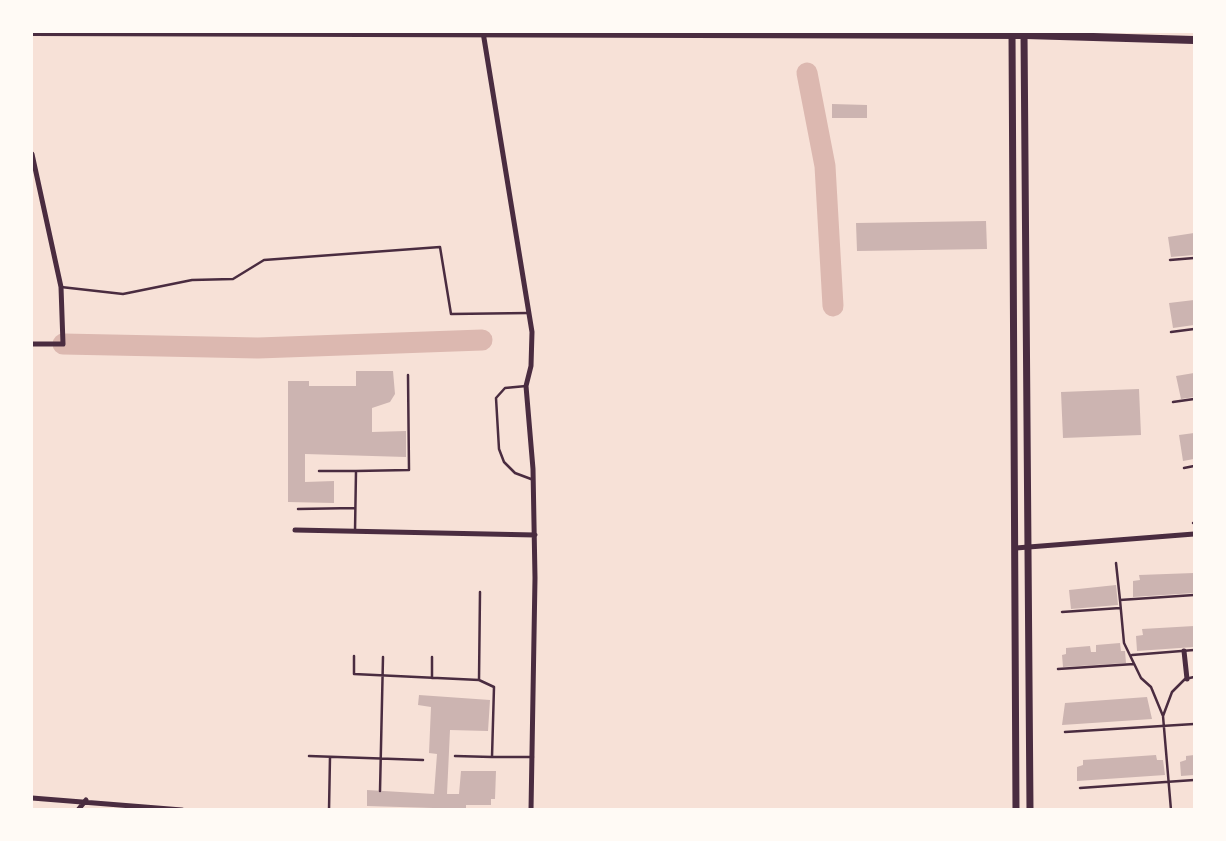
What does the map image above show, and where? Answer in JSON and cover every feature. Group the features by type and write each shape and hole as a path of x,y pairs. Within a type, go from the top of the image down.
{"main road":[{"path":"32,32 1025,33 1195,40"},
{"path":"1025,33 1030,810"},
{"path":"1011,34 1017,810"}],"street":[{"path":"483,32 530,313 532,353 526,386 535,535 531,810"},
{"path":"32,154 61,287 62,344 32,344"},
{"path":"295,530 535,535"},
{"path":"1016,548 1195,534"},
{"path":"1184,651 1187,679"},
{"path":"32,798 86,800 182,810"},
{"path":"78,810 86,800"}],"lane":[{"path":"61,287 123,294 181,282 233,279 264,260 440,247 451,313 530,313"},
{"path":"1170,260 1195,258"},
{"path":"1171,332 1195,329"},
{"path":"318,471 409,470 408,375"},
{"path":"526,386 505,388 496,398 499,449 508,468 533,480"},
{"path":"1173,402 1195,399"},
{"path":"1184,468 1195,466"},
{"path":"355,531 356,471"},
{"path":"298,509 355,508"},
{"path":"1116,563 1122,631 1134,664 1141,678 1151,687 1163,716 1171,810"},
{"path":"479,680 480,592"},
{"path":"1120,600 1195,595"},
{"path":"1062,612 1120,608"},
{"path":"1130,655 1195,650"},
{"path":"354,656 354,674 479,680 494,687 492,757"},
{"path":"380,791 383,657"},
{"path":"432,657 432,678"},
{"path":"1058,669 1134,664"},
{"path":"1163,716 1172,692 1187,679 1195,677"},
{"path":"1065,732 1195,724"},
{"path":"309,756 423,761"},
{"path":"455,756 533,757"},
{"path":"329,810 330,757"},
{"path":"1080,788 1195,780"}],"building":[{"path":"832,104 867,105 867,118 832,118"},
{"path":"986,221 987,249 857,251 856,223"},
{"path":"1194,233 1194,255 1171,257 1168,237"},
{"path":"1194,300 1194,325 1173,328 1169,303"},
{"path":"356,371 393,371 395,394 390,402 372,408 372,432 406,431 406,457 305,454 305,482 334,481 334,503 288,502 288,381 309,381 309,386 356,386"},
{"path":"1194,373 1194,397 1181,399 1176,376"},
{"path":"1139,389 1141,435 1063,438 1061,392"},
{"path":"1194,433 1194,459 1183,461 1179,435"},
{"path":"1194,573 1194,593 1133,597 1133,581 1140,580 1139,575"},
{"path":"1116,585 1118,605 1071,609 1069,590"},
{"path":"1194,626 1194,647 1137,651 1136,636 1143,635 1142,629"},
{"path":"1120,643 1121,651 1125,651 1126,663 1063,667 1062,655 1066,654 1066,648 1090,646 1091,652 1096,652 1096,645"},
{"path":"419,695 490,700 488,731 450,730 447,794 459,794 461,771 496,771 495,799 491,799 491,805 466,805 466,809 367,806 367,790 434,794 437,754 429,753 431,707 418,705"},
{"path":"1147,697 1152,719 1062,725 1065,703"},
{"path":"1156,755 1157,760 1163,760 1165,775 1077,781 1077,767 1083,765 1083,760"},
{"path":"1194,755 1194,775 1181,776 1180,762 1186,760 1186,756"}],"waterway":[{"path":"807,73 825,166 833,306"},
{"path":"63,344 258,348 482,340"}]}
